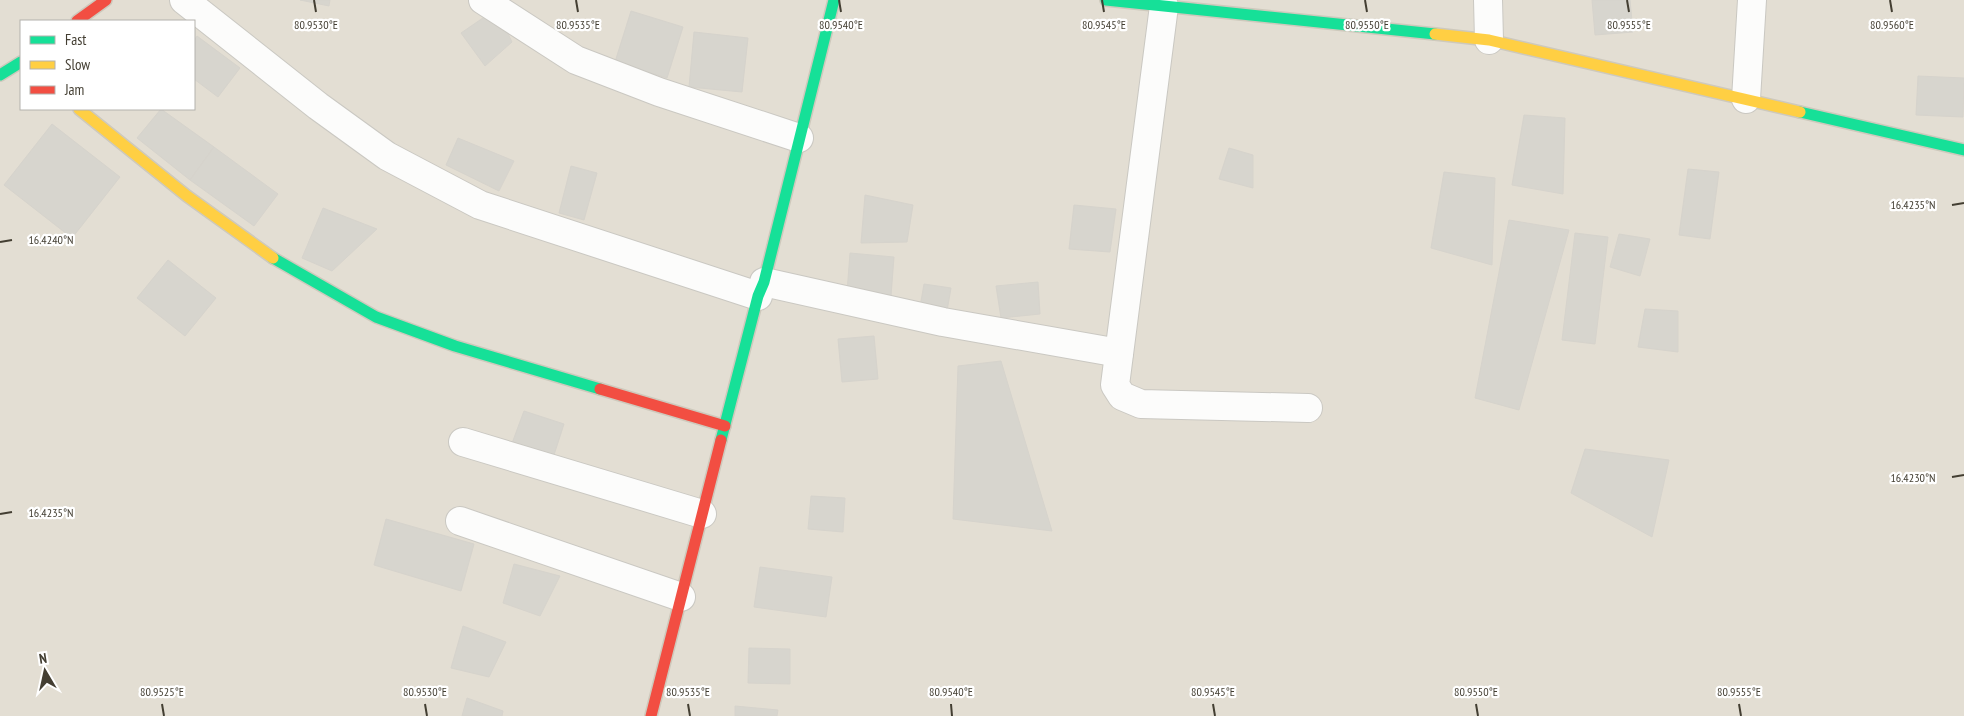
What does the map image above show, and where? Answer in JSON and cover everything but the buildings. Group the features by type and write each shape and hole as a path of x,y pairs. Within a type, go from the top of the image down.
{"street":[{"path":"78,20 106,0"},
{"path":"184,0 318,106 387,156 480,205 761,289 1119,353"},
{"path":"483,0 576,60 659,92 799,138"},
{"path":"650,716 834,0"},
{"path":"1114,0 1489,40 1964,150"},
{"path":"1488,0 1489,40"},
{"path":"1746,99 1752,0"},
{"path":"1164,6 1116,385 1122,396 1140,404 1308,408"},
{"path":"0,75 20,63"},
{"path":"80,110 187,196 278,262 376,318 454,346 725,426"},
{"path":"463,442 702,514"},
{"path":"460,521 681,598"}],"shaded area":[{"path":"0,0 1964,0 1964,716 0,716"}],"traffic: fast":[{"path":"721,440 758,296 764,282 834,0"},
{"path":"1106,0 1435,34"},
{"path":"0,75 20,63"},
{"path":"1800,112 1964,150"},
{"path":"273,258 376,317 455,346 600,389"}],"traffic: slow":[{"path":"1435,34 1489,40 1800,112"},
{"path":"80,110 187,196 273,258"}],"traffic: jam":[{"path":"78,20 106,0"},
{"path":"600,389 725,426"},
{"path":"651,716 721,440"}]}
